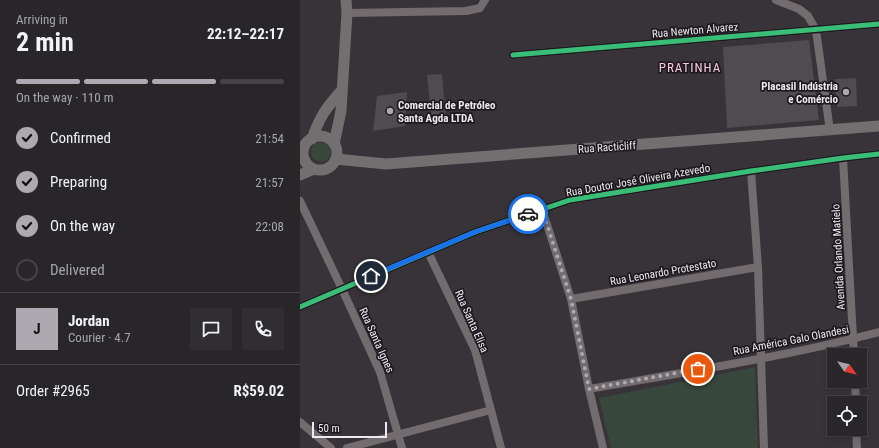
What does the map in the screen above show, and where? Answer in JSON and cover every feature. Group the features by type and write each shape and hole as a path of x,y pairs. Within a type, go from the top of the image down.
{"street":[{"path":"300,175 314,169 319,170 330,167 336,159 336,149 334,144 341,111 347,13 346,0"},
{"path":"347,13 466,11 480,8 485,0"},
{"path":"776,0 799,9 808,16 816,30 830,131"},
{"name":"Rua Newton Alvarez","path":"513,55 879,24"},
{"path":"314,169 306,162 304,157 306,144 328,106 342,90"},
{"name":"Rua Racticliff","path":"336,159 386,164 830,131 879,126"},
{"path":"306,144 322,136 334,144"},
{"name":"Rua Doutor José Oliveira Azevedo","path":"300,307 475,232 570,200 751,171 879,154"},
{"name":"Avenida Orlando Matielo","path":"843,158 854,348"},
{"path":"751,171 758,267 764,448"},
{"name":"Rua Santa Ignes","path":"300,202 380,372 402,448"},
{"path":"542,209 571,299 589,389 603,448"},
{"name":"Rua Santa Elisa","path":"428,252 475,350 501,448"},
{"name":"Rua Leonardo Protestato","path":"571,299 758,267"},
{"name":"Rua América Galo Olandesi","path":"589,389 761,358 879,332"},
{"path":"347,448 491,410"},
{"path":"300,422 331,448"},
{"path":"856,436 857,448"}],"green space":[{"path":"321,142 328,145 331,152 328,159 321,162 314,159 311,152 314,145"},
{"path":"755,367 758,448 611,448 599,398"}],"building":[{"path":"809,40 819,120 727,128 723,47"},
{"path":"442,74 446,120 432,121 427,75"},
{"name":"Placasil Indústria e Comércio","path":"856,78 857,106 837,107 835,79"},
{"name":"Comercial de Petróleo Santa Agda LTDA","path":"407,92 405,126 373,131 377,96"}],"cycle path":[{"path":"513,55 879,24"},
{"path":"300,307 475,232 570,200 751,171 879,154"}],"way so far":[{"path":"528,214 542,209 571,299 589,389 698,369"}],"place":[{"name":"Placasil Indústria e Comércio","path":"846,92"},
{"name":"Comercial de Petróleo Santa Agda LTDA","path":"390,111"}],"district":[{"name":"PRATINHA","path":"690,67"}],"route":[{"path":"371,276 475,232 528,214"}]}
